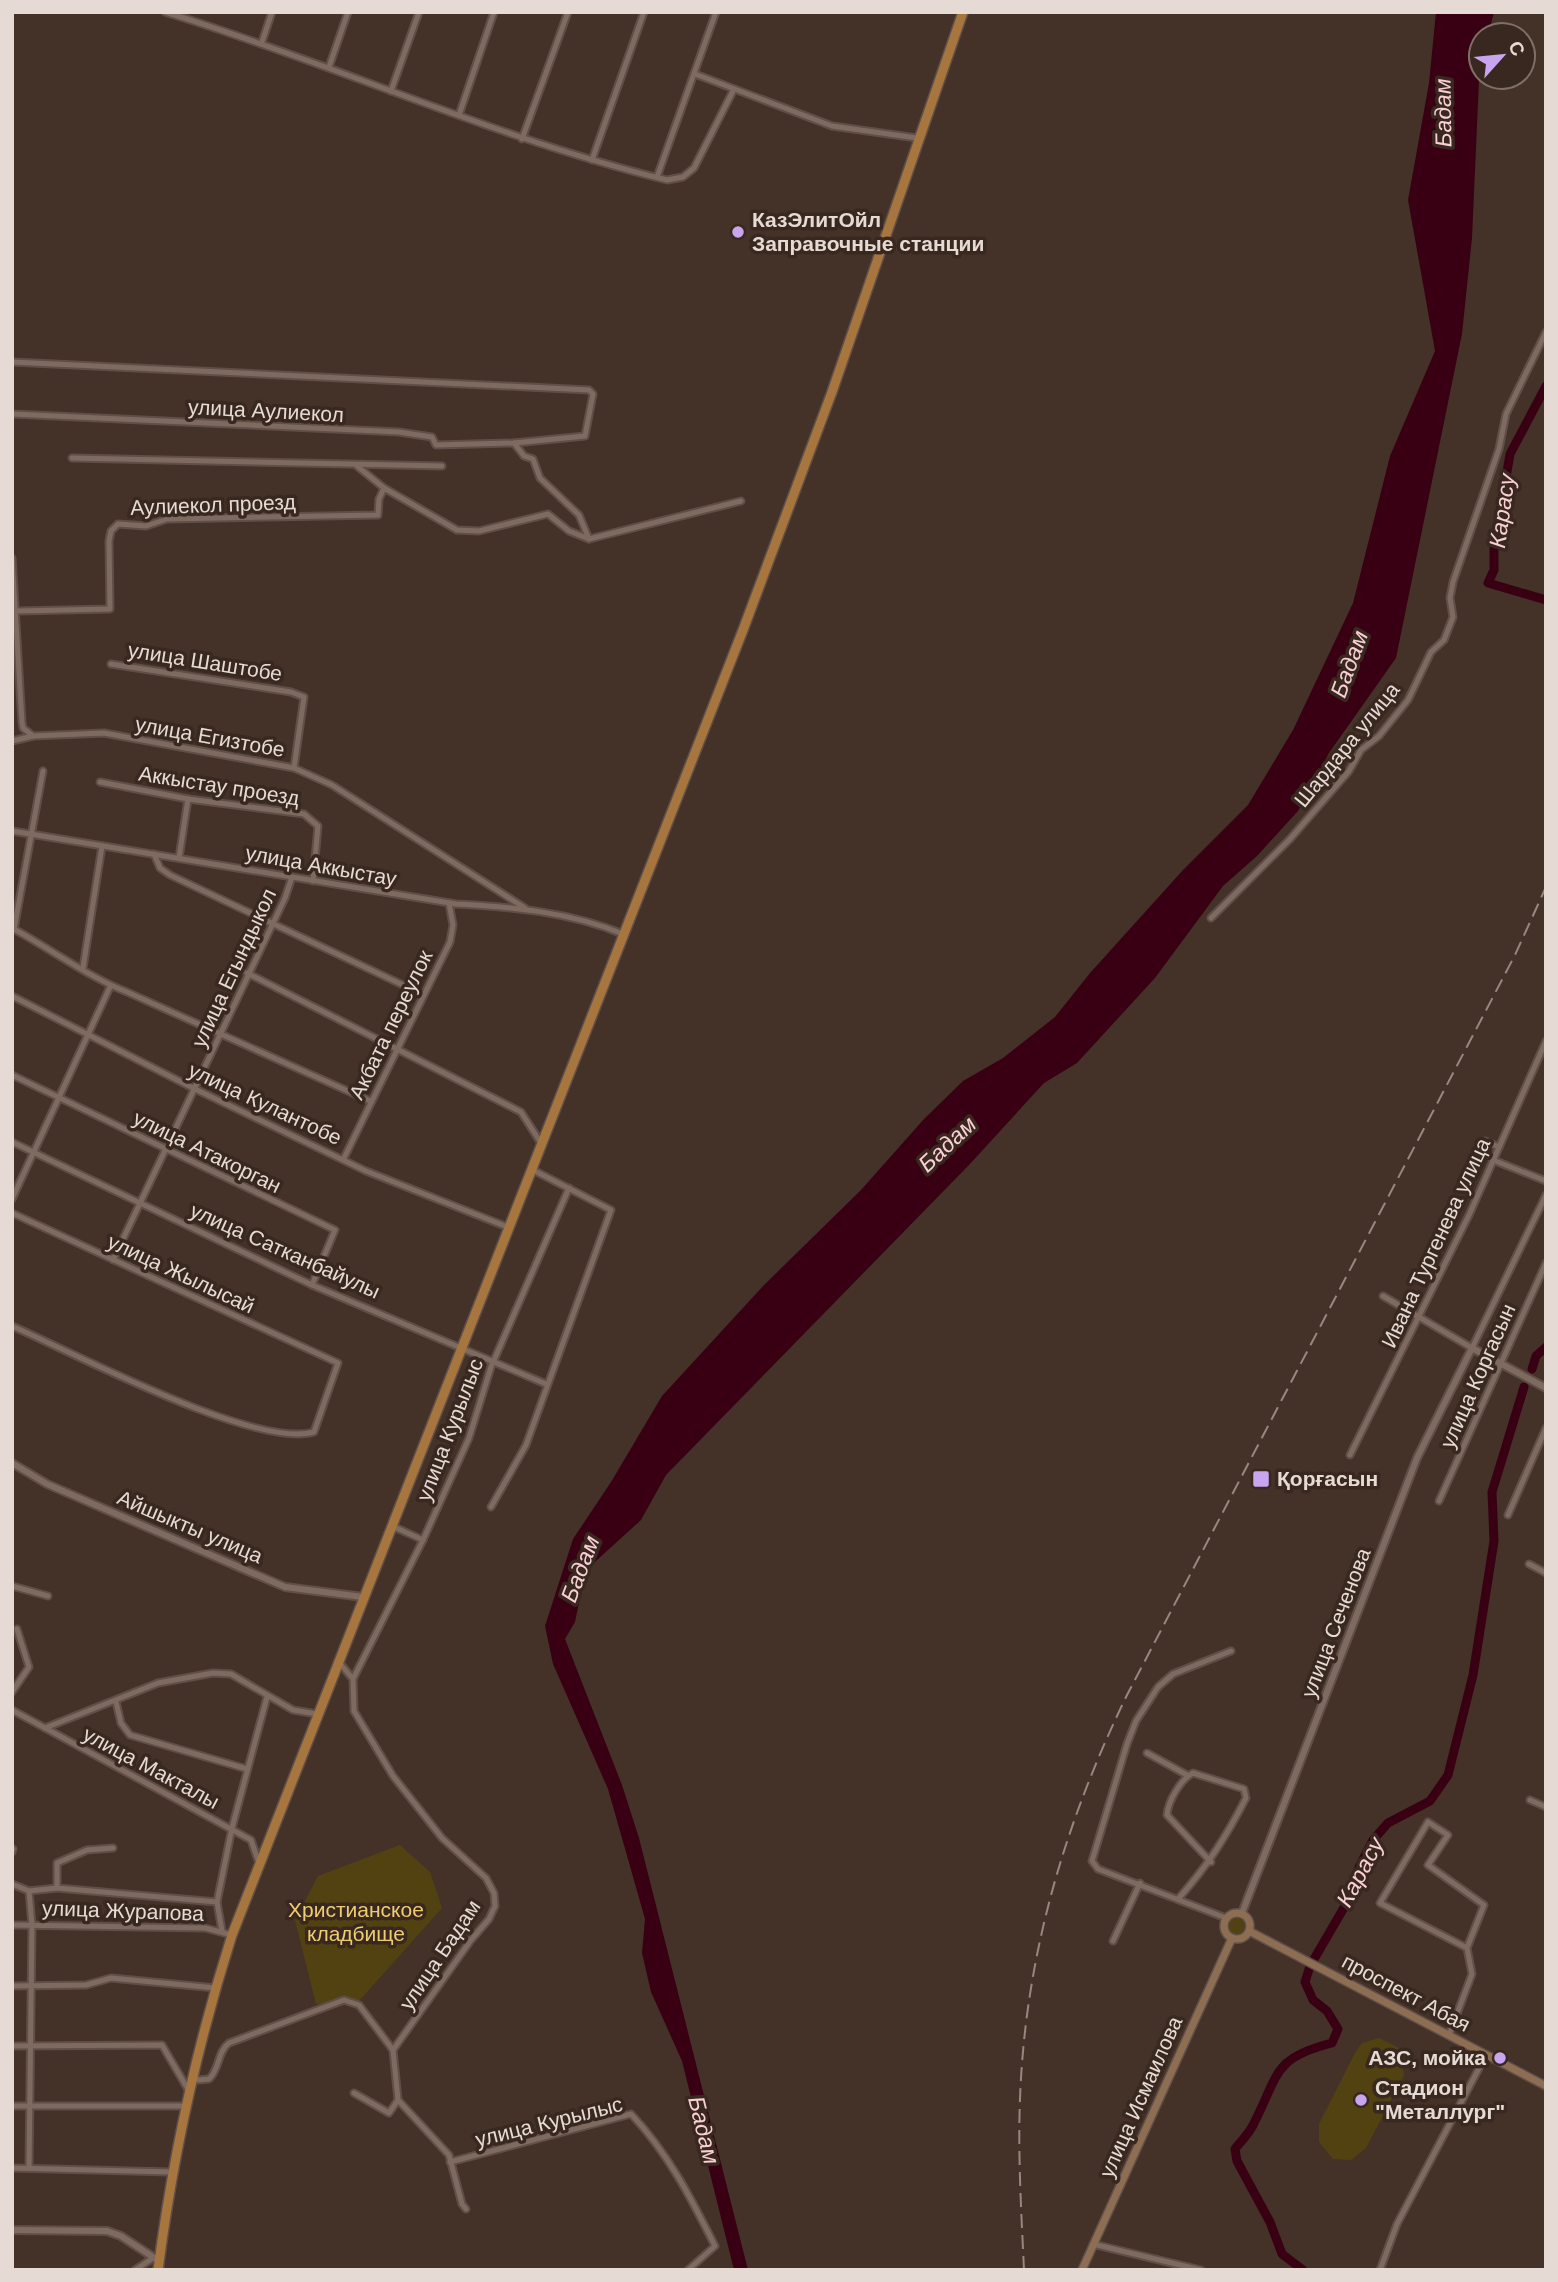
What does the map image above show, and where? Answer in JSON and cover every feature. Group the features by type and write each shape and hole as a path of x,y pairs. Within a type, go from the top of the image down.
{"highway":[{"path":"157,2263 171,2172 227,1933 259,1866 510,1228 832,392 917,138 963,12"}],"main road":[{"path":"1242,1913 1249,1921 1249,1931 1242,1938 1232,1938 1224,1928 1226,1918 1242,1913"},
{"name":"проспект Абая","path":"1249,1931 1546,2086"},
{"name":"улица Исмаилова","path":"1082,2270 1232,1938"}],"street":[{"path":"164,12 262,42 522,139 667,180 683,177 694,168 733,91"},
{"path":"196,22 199,12"},
{"path":"262,42 272,12"},
{"path":"329,67 348,12"},
{"path":"391,91 419,12"},
{"path":"459,116 494,12"},
{"path":"522,139 568,12"},
{"path":"592,160 644,12"},
{"path":"657,177 716,12"},
{"path":"695,74 733,91 832,126 917,138"},
{"path":"756,99 759,90"},
{"name":"Шардара улица","path":"1211,918 1290,839 1349,771 1362,751 1379,736 1408,700 1431,652 1444,640 1453,617 1450,598 1453,582 1499,449 1506,414 1546,331"},
{"path":"12,362 450,382 589,390 593,394 584,436 514,443"},
{"name":"улица Аулиекол","path":"12,414 399,432 432,437 436,445 514,443"},
{"path":"514,443 524,456 533,459 540,478 579,515 589,539"},
{"name":"Аулиекол проезд","path":"72,458 442,466"},
{"path":"354,464 384,488 457,530 479,531 548,514 569,531 589,539 741,501"},
{"name":"Аулиекол проезд","path":"17,611 110,609 109,541 111,531 118,524 146,526 167,519 378,514 379,499 384,488"},
{"path":"12,558 22,722 23,728 33,736"},
{"name":"улица Шаштобе","path":"111,664 290,692 304,697 294,768"},
{"name":"улица Егизтобе","path":"12,741 33,736 104,733 294,768 332,785 525,908"},
{"path":"43,771 13,929 83,968 110,987 370,1101"},
{"name":"Аккыстау проезд","path":"100,782 188,799 304,814 318,826 313,881"},
{"path":"179,858 188,799"},
{"name":"улица Аккыстау","path":"12,831 449,903 525,908 597,923 623,934"},
{"path":"83,968 102,846"},
{"path":"153,854 160,868 170,875 422,994"},
{"name":"улица Егындыкол","path":"113,1260 142,1204 143,1195 273,923 292,877"},
{"name":"Акбата переулок","path":"344,1158 422,994 450,942 453,925 449,903"},
{"path":"247,973 521,1112 541,1143"},
{"path":"12,1199 110,987"},
{"name":"улица Кулантобе","path":"12,996 195,1089 344,1158 366,1171 510,1228"},
{"name":"Ивана Тургенева улица","path":"1350,1455 1419,1317 1546,1041"},
{"name":"улица Атакорган","path":"12,1075 335,1230 312,1284"},
{"name":"улица Сатканбайулы","path":"12,1142 312,1284 462,1345 493,1363 546,1384"},
{"path":"1485,1142 1499,1147"},
{"path":"1493,1160 1546,1181"},
{"path":"491,1507 526,1445 611,1210 531,1169"},
{"name":"улица Курылыс","path":"353,1679 424,1541 469,1438 493,1363 569,1188"},
{"name":"улица Сеченова","path":"1242,1913 1417,1458 1546,1195"},
{"name":"улица Жылысай","path":"12,1213 338,1363 314,1432 303,1436 273,1434 221,1419 12,1326"},
{"name":"улица Коргасын","path":"1439,1501 1546,1263"},
{"path":"1383,1296 1546,1388"},
{"path":"1508,1515 1546,1428"},
{"name":"Айшыкты улица","path":"12,1464 47,1484 285,1587 363,1597"},
{"path":"391,1525 424,1541"},
{"path":"1529,1564 1546,1573"},
{"path":"12,1586 48,1596"},
{"path":"12,1692 29,1667 17,1629"},
{"path":"1226,1918 1098,1869 1092,1861 1093,1849 1136,1721 1158,1687 1173,1674 1231,1651"},
{"path":"338,1661 353,1679"},
{"path":"45,1728 116,1702 158,1683 223,1672 293,1710 317,1714"},
{"name":"улица Бадам","path":"353,1679 354,1711 393,1776 442,1838 486,1878 494,1893 495,1906 489,1919 471,1940 393,2050"},
{"path":"227,1933 217,1902 232,1828 267,1698"},
{"path":"116,1702 121,1723 130,1735 247,1769"},
{"name":"улица Макталы","path":"12,1710 95,1758 232,1828 251,1840 257,1851 259,1866"},
{"path":"1147,1753 1188,1775"},
{"path":"1179,1898 1211,1862 1222,1845 1247,1792 1200,1772 1188,1775 1167,1806 1167,1815 1211,1862"},
{"path":"1530,1800 1546,1807"},
{"path":"1448,2035 1472,1974 1467,1948 1485,1905 1428,1865 1448,1835 1428,1822 1380,1903 1467,1948"},
{"path":"57,1888 57,1863 87,1850 113,1847"},
{"path":"1114,1941 1140,1883"},
{"path":"12,1884 29,1891 57,1888 217,1902"},
{"path":"29,1891 32,1925 29,2168"},
{"name":"улица Журапова","path":"12,1924 143,1926 227,1933"},
{"path":"12,1986 86,1985 111,1978 216,1988"},
{"path":"193,2075 198,2080 209,2079 215,2074 223,2047 229,2043 344,2000 359,2005 393,2050 398,2100 449,2155 462,2204 466,2209"},
{"path":"12,2046 162,2045 189,2091"},
{"path":"1380,2270 1397,2224 1486,2054"},
{"path":"354,2093 389,2113 398,2100"},
{"path":"12,2106 186,2106"},
{"name":"улица Курылыс","path":"450,2162 631,2114 654,2138 684,2183 715,2246 688,2270"},
{"path":"12,2168 171,2172"},
{"path":"12,2230 107,2231 121,2236 157,2263"},
{"path":"1093,2244 1201,2270"},
{"path":"135,2270 157,2263"}],"green space":[{"name":"Христианское кладбище","path":"400,1845 430,1872 442,1908 358,2002 316,2004 295,1920 318,1876"},
{"path":"1237,1918 1245,1926 1237,1934 1229,1926"},
{"name":"Стадион \"Металлург\"","path":"1379,2038 1399,2048 1404,2075 1366,2148 1351,2160 1333,2159 1319,2142 1319,2124 1356,2051 1362,2043"}],"water":[{"name":"Бадам","path":"1436,12 1494,12 1492,21 1467,21 1467,91 1479,91 1472,238 1462,334 1396,658 1329,753 1298,811 1257,856 1223,886 1155,978 1077,1063 1044,1083 969,1165 666,1475 641,1520 586,1570 575,1622 565,1639 622,1785 639,1838 748,2270 734,2270 682,2061 651,1992 642,1953 645,1919 608,1789 553,1664 545,1626 573,1539 611,1482 662,1396 764,1285 861,1190 924,1119 963,1081 1003,1058 1055,1017 1090,973 1183,870 1248,805 1293,730 1353,603 1390,456 1435,351 1408,200 1429,83"}],"waterway":[{"name":"Карасу","path":"1546,386 1510,454 1494,548 1494,570 1488,583 1546,600"},
{"name":"Карасу","path":"1532,1369 1536,1356 1546,1347"},
{"name":"Карасу","path":"1303,2270 1282,2254 1270,2222 1237,2161 1235,2149 1248,2134 1274,2081 1288,2062 1298,2055 1332,2043 1338,2029 1327,2011 1313,2000 1305,1982 1310,1966 1349,1899 1360,1865 1373,1840 1388,1823 1430,1801 1448,1775 1473,1675 1494,1541 1492,1492 1524,1387"}],"railway":[{"path":"1024,2270 1019,2126 1025,2028 1042,1929 1055,1881 1087,1787 1127,1695 1515,955 1546,887"}],"place":[{"name":"КазЭлитОйл Заправочные станции","path":"738,232"},
{"name":"Қорғасын","path":"1261,1479"},
{"name":"АЗС, мойка","path":"1500,2058"},
{"name":"Стадион \"Металлург\"","path":"1361,2100"}]}
